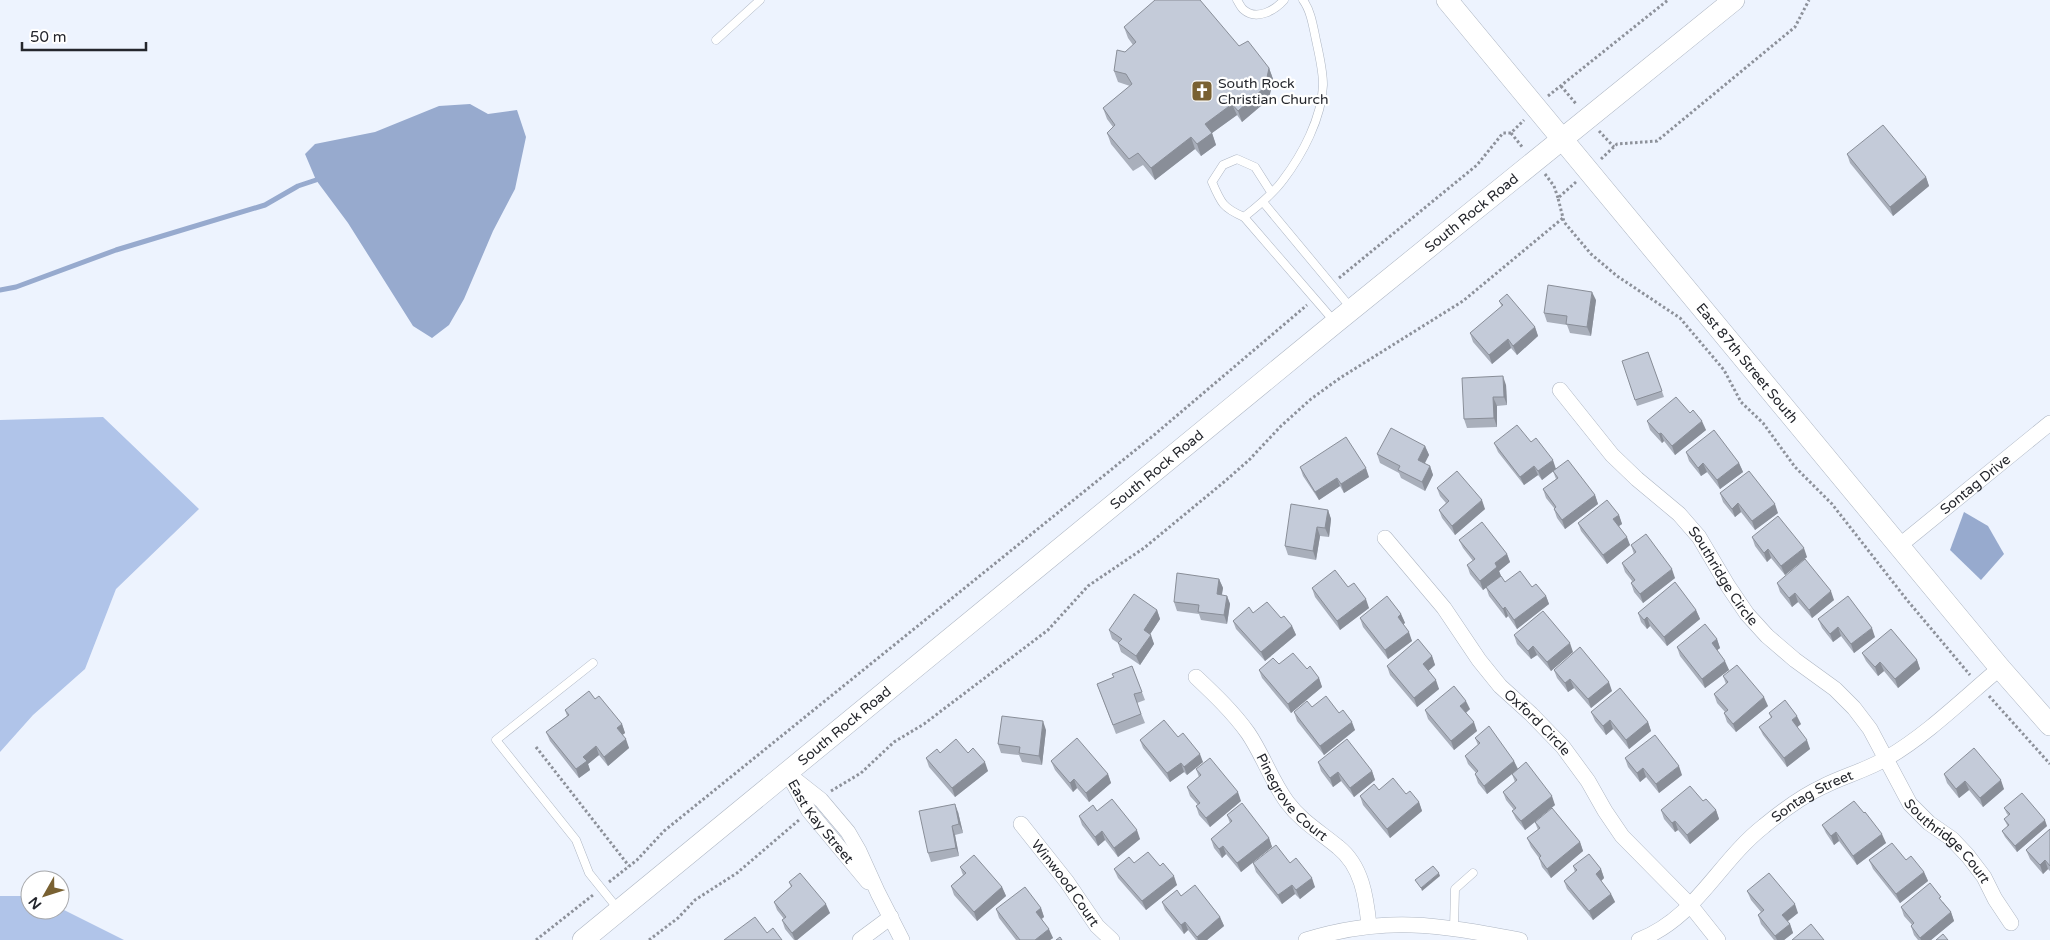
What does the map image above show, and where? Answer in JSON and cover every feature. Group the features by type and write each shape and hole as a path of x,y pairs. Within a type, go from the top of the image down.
{"main road":[{"name":"East 87th Street South","path":"1447,0 2000,668 2050,725"},
{"name":"South Rock Road","path":"583,940 788,774 1352,309 1734,0"}],"street":[{"name":"Southridge Circle","path":"1560,390 1612,455 1679,514 1699,537 1747,614 1767,636 1795,660 1835,689 1854,708 1870,729 1887,758"},
{"name":"Sontag Drive","path":"1899,546 2050,423"},
{"name":"Oxford Circle","path":"1385,538 1444,608 1479,660 1500,686 1563,747 1588,781 1622,836 1691,906 1718,940"},
{"name":"Sontag Street","path":"1638,940 1678,918 1691,906 1738,850 1762,827 1793,804 1822,787 1887,758 1916,740 2000,668"},
{"name":"Pinegrove Court","path":"1196,677 1228,708 1247,731 1261,754 1278,790 1292,808 1310,827 1340,848 1352,862 1361,879 1366,897 1369,926"},
{"name":"Southridge Court","path":"1887,758 1910,804 1929,823 1952,839 1968,856 1984,877 1995,899 2011,923"},
{"name":"East Kay Street","path":"788,774 809,811 848,861 878,893 902,940"},
{"name":"Winwood Court","path":"1021,824 1067,882 1097,926 1112,940"},
{"path":"860,940 891,917"},
{"path":"1306,940 1331,932 1369,926 1402,924 1454,928 1520,940"}],"lane":[{"path":"716,40 760,0"},
{"path":"1237,0 1244,11 1259,15 1277,8 1284,0"},
{"path":"1244,217 1263,202 1283,181 1304,146 1318,112 1323,86 1321,59 1312,22 1303,0"},
{"path":"1271,192 1255,167 1237,159 1223,165 1212,182 1218,196 1228,209 1244,217 1335,323"},
{"path":"1263,202 1352,309"},
{"path":"593,663 496,740 576,840 589,873 619,910"},
{"path":"1454,928 1455,889 1473,873"}],"path":[{"path":"1546,98 1668,0"},
{"path":"1603,157 1617,144 1657,141 1795,27 1809,0"},
{"path":"1331,285 1477,165 1503,133 1511,133"},
{"path":"1554,186 1563,218 1591,254 1610,270 1680,318 1724,370 1741,402 1763,423 1795,467 1832,504 1913,608 1962,667 2050,764"},
{"path":"1558,198 1568,189"},
{"path":"830,792 861,773 894,742 924,724 1048,630 1088,586 1144,548 1217,488 1250,460 1281,426 1318,394 1340,378 1463,301 1563,218"},
{"path":"536,940 629,866 664,831 1154,435 1314,299"},
{"path":"536,747 629,866"},
{"path":"649,940 678,918 695,900 737,873 796,822"}],"shaded area":[{"path":"470,104 488,114 517,110 526,137 515,189 493,231 464,299 449,325 432,338 413,326 348,223 316,180 305,154 315,144 375,132 439,106"},
{"path":"103,417 199,509 116,589 85,669 33,715 0,752 0,420"},
{"path":"1964,512 1988,526 2004,554 1981,580 1950,550"},
{"path":"0,896 20,896 20,920 70,920 70,913 124,940 0,940"}],"building":[{"name":"South Rock Christian Church","path":"1155,0 1200,0 1239,46 1248,41 1269,68 1265,87 1238,111 1232,104 1205,124 1212,133 1197,144 1191,137 1151,168 1138,153 1129,159 1107,133 1115,125 1103,108 1132,84 1126,74 1114,71 1117,50 1125,52 1136,42 1124,27"},
{"path":"1883,125 1926,177 1890,207 1847,154"},
{"path":"1548,285 1592,292 1587,327 1566,324 1567,316 1544,313"},
{"path":"1507,294 1535,327 1513,346 1508,339 1489,355 1470,333 1503,305 1499,301"},
{"path":"1648,352 1662,391 1635,400 1622,361"},
{"path":"1503,376 1504,397 1493,397 1494,418 1464,419 1462,378"},
{"path":"1676,397 1690,413 1693,410 1702,421 1672,446 1647,421"},
{"path":"1517,425 1531,442 1536,438 1553,460 1538,471 1534,466 1520,477 1494,443"},
{"path":"1391,428 1425,446 1418,460 1430,466 1422,482 1398,470 1400,466 1377,454"},
{"path":"1714,430 1739,463 1717,480 1703,463 1698,468 1686,452"},
{"path":"1346,437 1366,468 1341,484 1337,478 1315,492 1300,467"},
{"path":"1568,460 1595,495 1562,520 1554,509 1556,507 1543,489 1558,478 1553,471"},
{"path":"1457,471 1482,500 1452,526 1439,510 1449,501 1437,488"},
{"path":"1749,471 1775,504 1752,521 1738,503 1732,509 1720,493"},
{"path":"1607,500 1619,515 1613,519 1627,537 1603,555 1578,523"},
{"path":"1291,504 1328,510 1325,528 1317,527 1313,551 1285,546"},
{"path":"1778,516 1804,548 1781,566 1768,549 1764,553 1752,537"},
{"path":"1482,522 1507,554 1495,563 1497,567 1480,581 1467,565 1475,559 1459,540"},
{"path":"1646,534 1672,569 1640,594 1631,583 1635,580 1622,563 1636,552 1631,545"},
{"path":"1805,559 1831,591 1809,610 1795,593 1789,598 1777,583"},
{"path":"1335,570 1348,587 1354,583 1366,599 1337,621 1312,588"},
{"path":"1520,571 1532,587 1536,584 1546,596 1514,620 1505,607 1503,609 1486,587 1501,576 1505,582"},
{"path":"1177,573 1219,579 1217,594 1227,596 1224,615 1198,612 1199,605 1174,602"},
{"path":"1675,582 1696,610 1664,637 1647,617 1644,620 1638,613"},
{"path":"1134,594 1157,610 1144,630 1151,635 1136,656 1118,643 1122,639 1109,630"},
{"path":"1387,596 1401,614 1398,617 1409,632 1385,650 1360,618"},
{"path":"1848,596 1872,628 1851,644 1838,627 1830,634 1818,619"},
{"path":"1267,602 1281,618 1284,616 1292,626 1261,652 1233,621 1249,607 1253,613"},
{"path":"1543,611 1570,643 1547,662 1533,646 1528,651 1514,635"},
{"path":"1705,624 1717,639 1712,643 1725,661 1702,679 1677,647"},
{"path":"1891,629 1917,660 1895,679 1880,662 1875,667 1862,653"},
{"path":"1418,639 1432,656 1423,664 1436,680 1414,698 1387,666"},
{"path":"1580,647 1609,682 1588,699 1570,679 1565,683 1554,670"},
{"path":"1293,653 1307,669 1310,666 1319,678 1288,704 1259,670 1273,658 1279,664"},
{"path":"1737,665 1764,697 1733,724 1724,713 1728,710 1714,694 1728,682 1723,676"},
{"path":"1132,666 1142,692 1134,694 1141,714 1113,725 1097,684 1114,677 1112,674"},
{"path":"1454,686 1466,701 1460,706 1474,722 1451,741 1425,710"},
{"path":"1620,688 1648,722 1626,740 1610,720 1603,726 1591,712"},
{"path":"589,691 595,699 599,696 622,724 617,728 626,739 604,757 596,746 583,757 587,761 576,769 546,732 569,715 565,710"},
{"path":"1326,696 1339,713 1343,710 1352,722 1320,746 1294,712 1307,701 1312,707"},
{"path":"1785,700 1797,716 1792,720 1807,740 1784,758 1759,727 1772,717 1769,713"},
{"path":"1002,716 1043,721 1039,756 1019,753 1020,747 998,744"},
{"path":"1164,720 1178,737 1183,733 1200,754 1184,767 1181,763 1167,773 1140,740"},
{"path":"1489,726 1514,761 1484,786 1475,774 1478,771 1465,756 1480,743 1475,738"},
{"path":"1655,735 1679,766 1656,784 1643,768 1637,773 1625,758"},
{"path":"1077,738 1108,774 1086,793 1074,779 1070,783 1051,761"},
{"path":"956,739 968,753 973,748 985,762 952,788 926,758 937,749 940,753"},
{"path":"1347,739 1372,771 1350,788 1338,772 1330,778 1318,762"},
{"path":"1974,748 2001,780 1980,798 1965,781 1956,789 1944,774"},
{"path":"1210,758 1238,792 1206,818 1196,806 1200,803 1187,787 1201,775 1196,769"},
{"path":"1526,762 1552,796 1521,821 1512,811 1516,808 1503,792 1517,780 1512,774"},
{"path":"1393,778 1406,794 1410,791 1419,802 1387,829 1360,796 1374,784 1379,790"},
{"path":"1690,786 1703,801 1706,799 1716,810 1687,835 1675,821 1672,823 1661,810"},
{"path":"2022,793 2045,820 2015,846 2002,831 2009,825 2004,819 2010,814 2004,808"},
{"path":"1112,799 1137,830 1114,848 1102,831 1095,837 1079,816 1093,805 1097,811"},
{"path":"1854,801 1882,834 1853,856 1836,832 1831,836 1822,825"},
{"path":"1242,803 1269,838 1237,863 1223,846 1219,849 1211,839 1232,821 1227,815"},
{"path":"955,804 959,824 952,826 956,848 928,853 919,811"},
{"path":"1552,808 1580,842 1547,869 1539,858 1541,856 1527,838 1540,828 1535,822"},
{"path":"2050,829 2050,866 2045,860 2040,865 2026,850"},
{"path":"1892,843 1906,860 1911,856 1924,872 1896,894 1869,860"},
{"path":"1276,845 1290,863 1296,858 1312,878 1296,890 1292,885 1278,895 1253,863"},
{"path":"1148,852 1160,866 1163,863 1174,876 1142,901 1114,869 1129,857 1134,863"},
{"path":"1589,854 1601,869 1596,874 1611,894 1589,911 1564,881 1577,870 1573,866"},
{"path":"974,855 1002,887 974,912 951,886 966,873 960,867"},
{"path":"1433,866 1439,873 1421,888 1415,880"},
{"path":"800,873 826,904 792,933 782,920 786,917 774,902 792,886 789,882"},
{"path":"1769,873 1795,904 1782,915 1790,924 1775,936 1758,915 1764,910 1747,891"},
{"path":"1930,883 1941,897 1939,898 1951,912 1920,938 1911,926 1914,923 1901,907"},
{"path":"1195,885 1220,917 1197,937 1185,922 1181,925 1162,902 1177,890 1181,896"},
{"path":"1025,887 1041,908 1036,912 1049,929 1035,940 1020,940 996,909"},
{"path":"755,917 767,933 773,928 782,940 724,940"},
{"path":"1811,924 1824,940 1792,940"},
{"path":"1943,934 1948,940 1936,940"}],"waterway":[{"path":"0,290 16,287 116,250 265,205 298,186 316,180"}],"place":[{"name":"South Rock Christian Church","path":"1202,91"}]}
